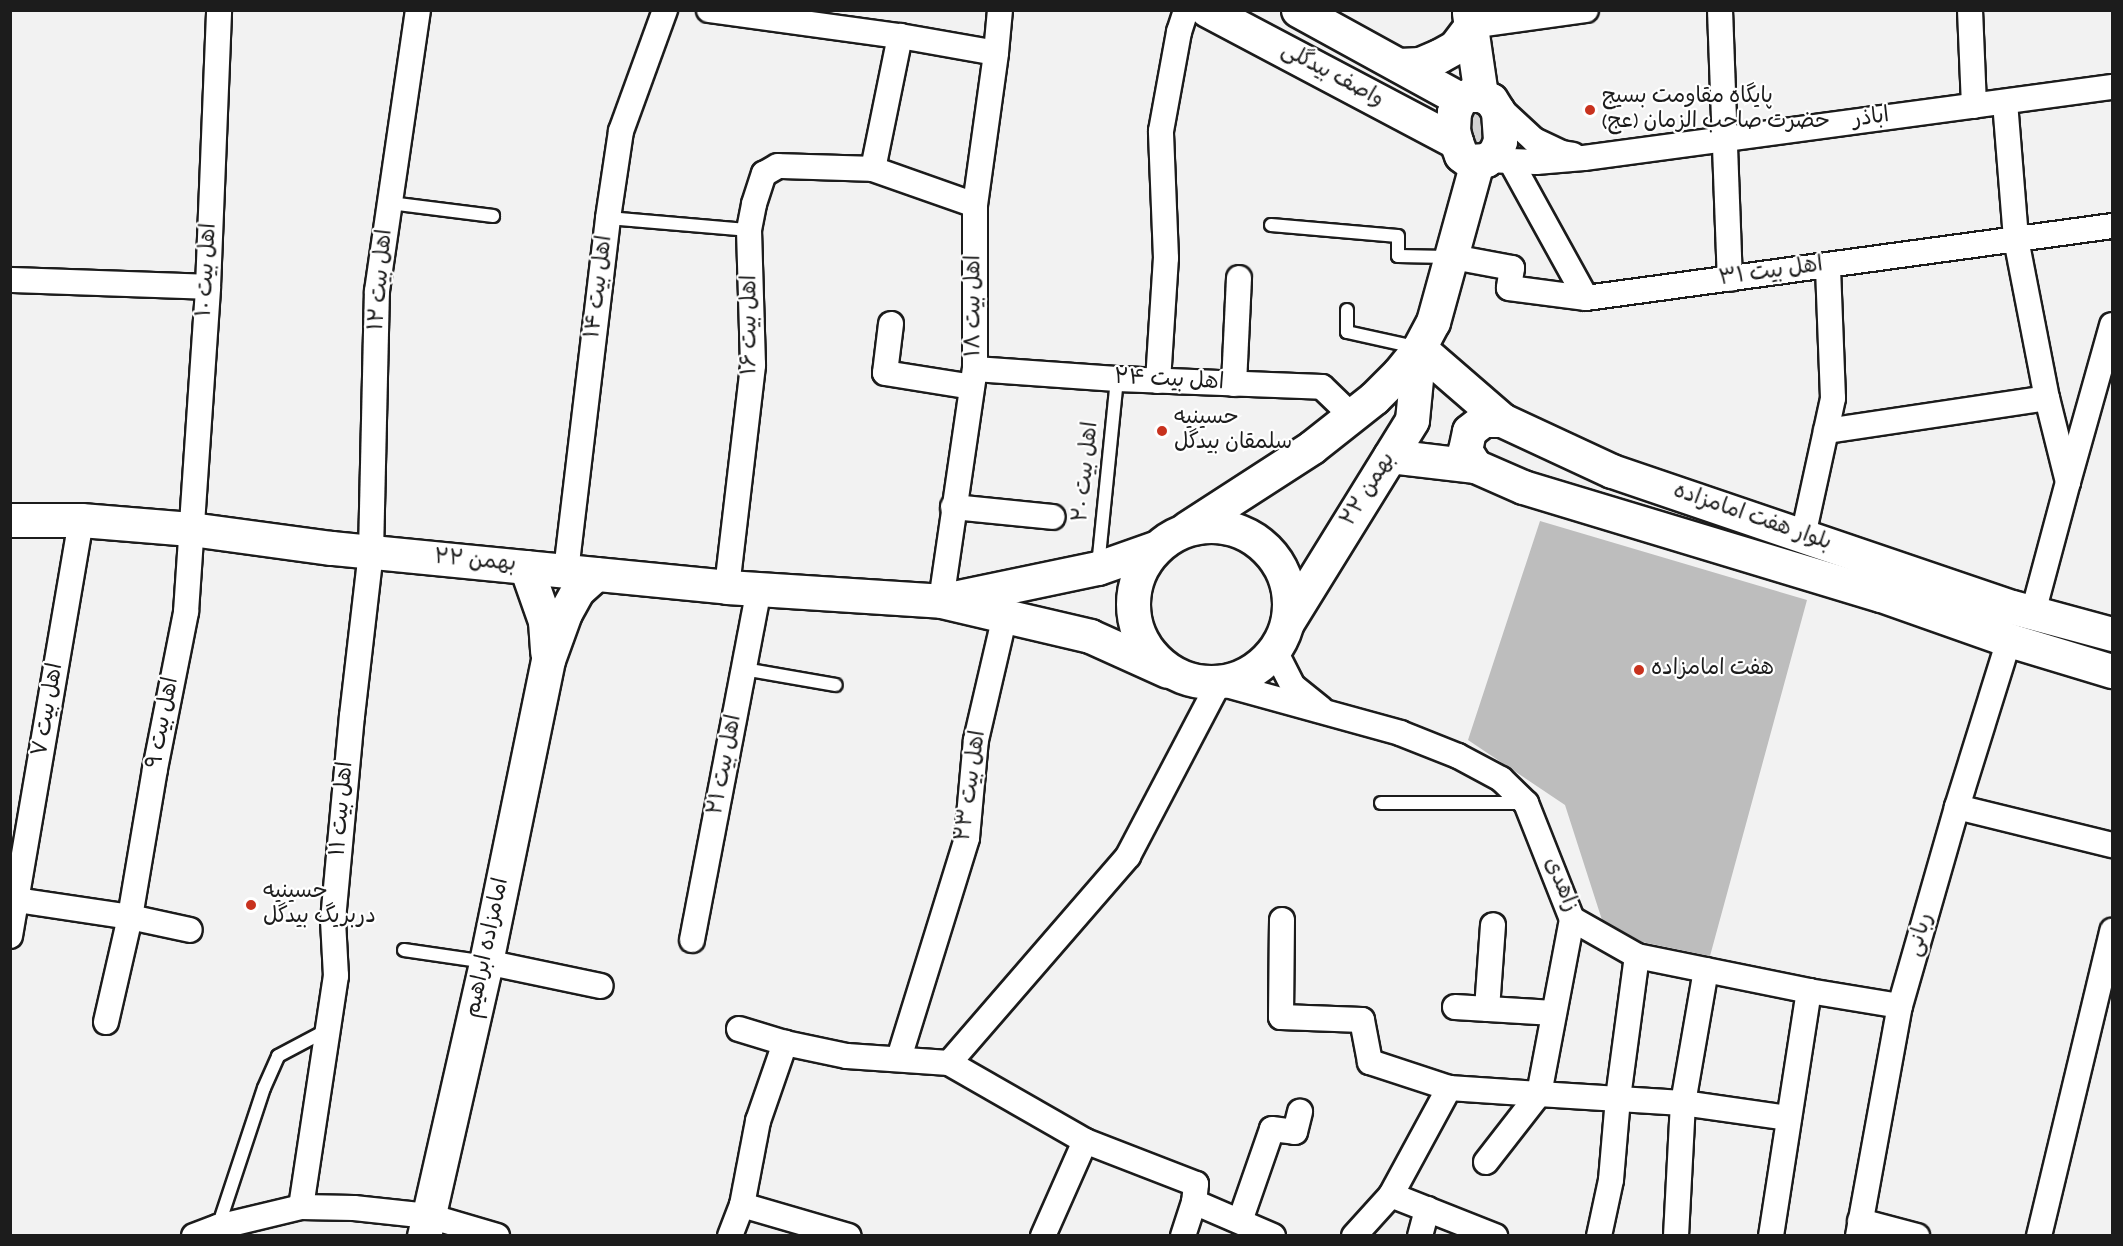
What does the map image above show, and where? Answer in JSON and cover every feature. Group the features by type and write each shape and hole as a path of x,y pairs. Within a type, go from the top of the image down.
{"street":[{"name":"اهل بیت ۱۰","path":"191,529 208,287 219,10"},
{"name":"اهل بیت ۱۲","path":"371,553 377,291 418,10"},
{"name":"اهل بیت ۱۴","path":"581,572 608,218 621,131 665,10"},
{"path":"709,10 900,36 996,53"},
{"name":"اهل بیت ۱۸","path":"941,601 953,507 974,378 975,205 1000,10"},
{"path":"1158,381 1166,258 1161,131 1179,32 1186,10"},
{"name":"واصف بیدگلی","path":"1207,10 1483,157"},
{"name":"واصف بیدگلی","path":"1298,10 1399,65 1478,98"},
{"path":"1470,18 1586,10"},
{"path":"1720,10 1730,279"},
{"path":"1970,10 1974,106"},
{"path":"1399,65 1420,64 1455,47 1470,18"},
{"path":"1470,18 1478,98 1534,140 1562,153 1584,158"},
{"path":"873,170 900,36"},
{"name":"اباذر","path":"1483,157 1584,158 2112,87"},
{"path":"1478,98 1454,112 1453,130 1483,157 1586,298"},
{"path":"1478,98 1498,111 1501,128 1495,153 1483,157"},
{"path":"2005,102 2016,239 2047,398 2068,482"},
{"name":"۲۲ بهمن","path":"1185,529 1312,447 1352,416 1400,373 1419,348 1433,322 1483,157"},
{"name":"اهل بیت ۱۶","path":"727,587 753,365 749,230 754,204 764,174 778,165 873,170 975,205"},
{"name":"اهل بیت ۳۱","path":"1453,257 1512,268 1509,288 1586,298 2112,226"},
{"path":"1803,536 1833,398 1828,265"},
{"path":"1234,384 1239,278"},
{"path":"10,280 208,287"},
{"name":"اهل بیت ۲۴","path":"891,324 885,373 974,378 1117,379 1322,387 1352,416"},
{"path":"2033,613 2068,482 2103,391 2112,325"},
{"name":"۲۲ بهمن","path":"1288,621 1412,420 1419,348"},
{"name":"بلوار هفت امامزاده","path":"1419,348 1502,420 1612,471 2033,613 2112,634"},
{"path":"1826,431 2047,398"},
{"path":"1475,466 1465,450 1468,431 1483,420 1502,420"},
{"name":"بلوار هفت امامزاده","path":"1390,456 1475,466 1523,487 1881,595 2009,640 2112,671"},
{"path":"953,507 1053,517"},
{"name":"۲۲ بهمن","path":"10,519 81,520 191,529 371,553 759,590 941,601 1090,636 1168,671"},
{"name":"اهل بیت ۷","path":"10,936 13,900 81,520"},
{"path":"1218,525 1250,535 1274,557 1288,588 1288,621 1275,651 1250,673 1218,683 1192,681 1168,671 1143,646 1132,612 1136,577 1155,548 1185,529 1218,525"},
{"name":"اهل بیت ۹","path":"106,1022 130,917 154,769 186,612 191,529"},
{"name":"۲۲ بهمن","path":"941,601 1098,568 1155,548"},
{"name":"اهل بیت ۱۱","path":"301,1207 336,976 333,920 371,553"},
{"name":"امامزاده ابراهیم","path":"526,567 545,621 548,660"},
{"name":"امامزاده ابراهیم","path":"426,1226 486,962 548,660 565,613 578,590 581,572"},
{"name":"اهل بیت ۲۱","path":"692,940 759,590"},
{"name":"اهل بیت ۲۳","path":"899,1058 967,838 976,740 1005,615"},
{"name":"ربانی","path":"1859,1228 1900,1006 1957,807 2009,640"},
{"name":"زاهدی","path":"1275,651 1293,686 1330,716"},
{"path":"949,1063 1128,856 1218,683"},
{"name":"زاهدی","path":"1218,683 1330,716 1400,733 1458,756 1501,779 1526,803 1572,919 1637,956 1809,991 1900,1006"},
{"path":"1957,807 2112,845"},
{"path":"13,900 130,917 190,930"},
{"path":"1486,1162 1539,1094 1572,919"},
{"path":"1282,920 1281,1017 1362,1020 1370,1062 1449,1088 1683,1103 1789,1118"},
{"path":"1487,1009 1492,925"},
{"path":"2039,1236 2112,931"},
{"path":"1599,1236 1611,1180 1618,1098 1637,956"},
{"path":"486,962 601,986"},
{"path":"1676,1236 1683,1103 1706,970"},
{"path":"1771,1236 1809,991"},
{"path":"1455,1007 1554,1013"},
{"path":"739,1029 784,1043 846,1056 949,1063 1085,1141 1196,1184 1194,1202 1182,1236"},
{"path":"730,1236 742,1205 758,1121 784,1043"},
{"path":"1354,1236 1391,1195 1449,1088"},
{"path":"1240,1221 1272,1129 1295,1132 1300,1112"},
{"path":"1042,1236 1085,1141"},
{"path":"1391,1195 1496,1236"},
{"path":"1194,1202 1273,1236"},
{"path":"742,1205 849,1236"},
{"path":"194,1236 218,1227 301,1207 354,1208 426,1226 497,1236"},
{"path":"1420,1236 1427,1209"},
{"path":"1859,1228 1917,1236"}],"lane":[{"path":"390,202 493,216"},
{"path":"608,218 749,230"},
{"path":"1271,225 1398,236 1398,256 1453,257"},
{"path":"1347,310 1347,332 1419,348"},
{"name":"اهل بیت ۲۰","path":"1098,568 1117,379"},
{"path":"744,669 836,685"},
{"path":"1381,803 1526,803"},
{"path":"404,950 486,962"},
{"path":"218,1227 264,1088 278,1056 327,1030"}],"shaded area":[{"path":"1478,103 1490,116 1488,149 1468,147 1465,111"}],"building":[{"name":"هفت امامزاده","path":"1540,521 1807,600 1710,956 1642,942 1602,920 1565,805 1468,740"}],"place":[{"name":"پایگاه مقاومت بسیج حضرت صاحب الزمان (عج)","path":"1590,110"},
{"name":"حسینیه سلمقان بیدگل","path":"1162,431"},
{"name":"هفت امامزاده","path":"1639,670"},
{"name":"حسینیه دربریگ بیدگل","path":"251,905"}]}
